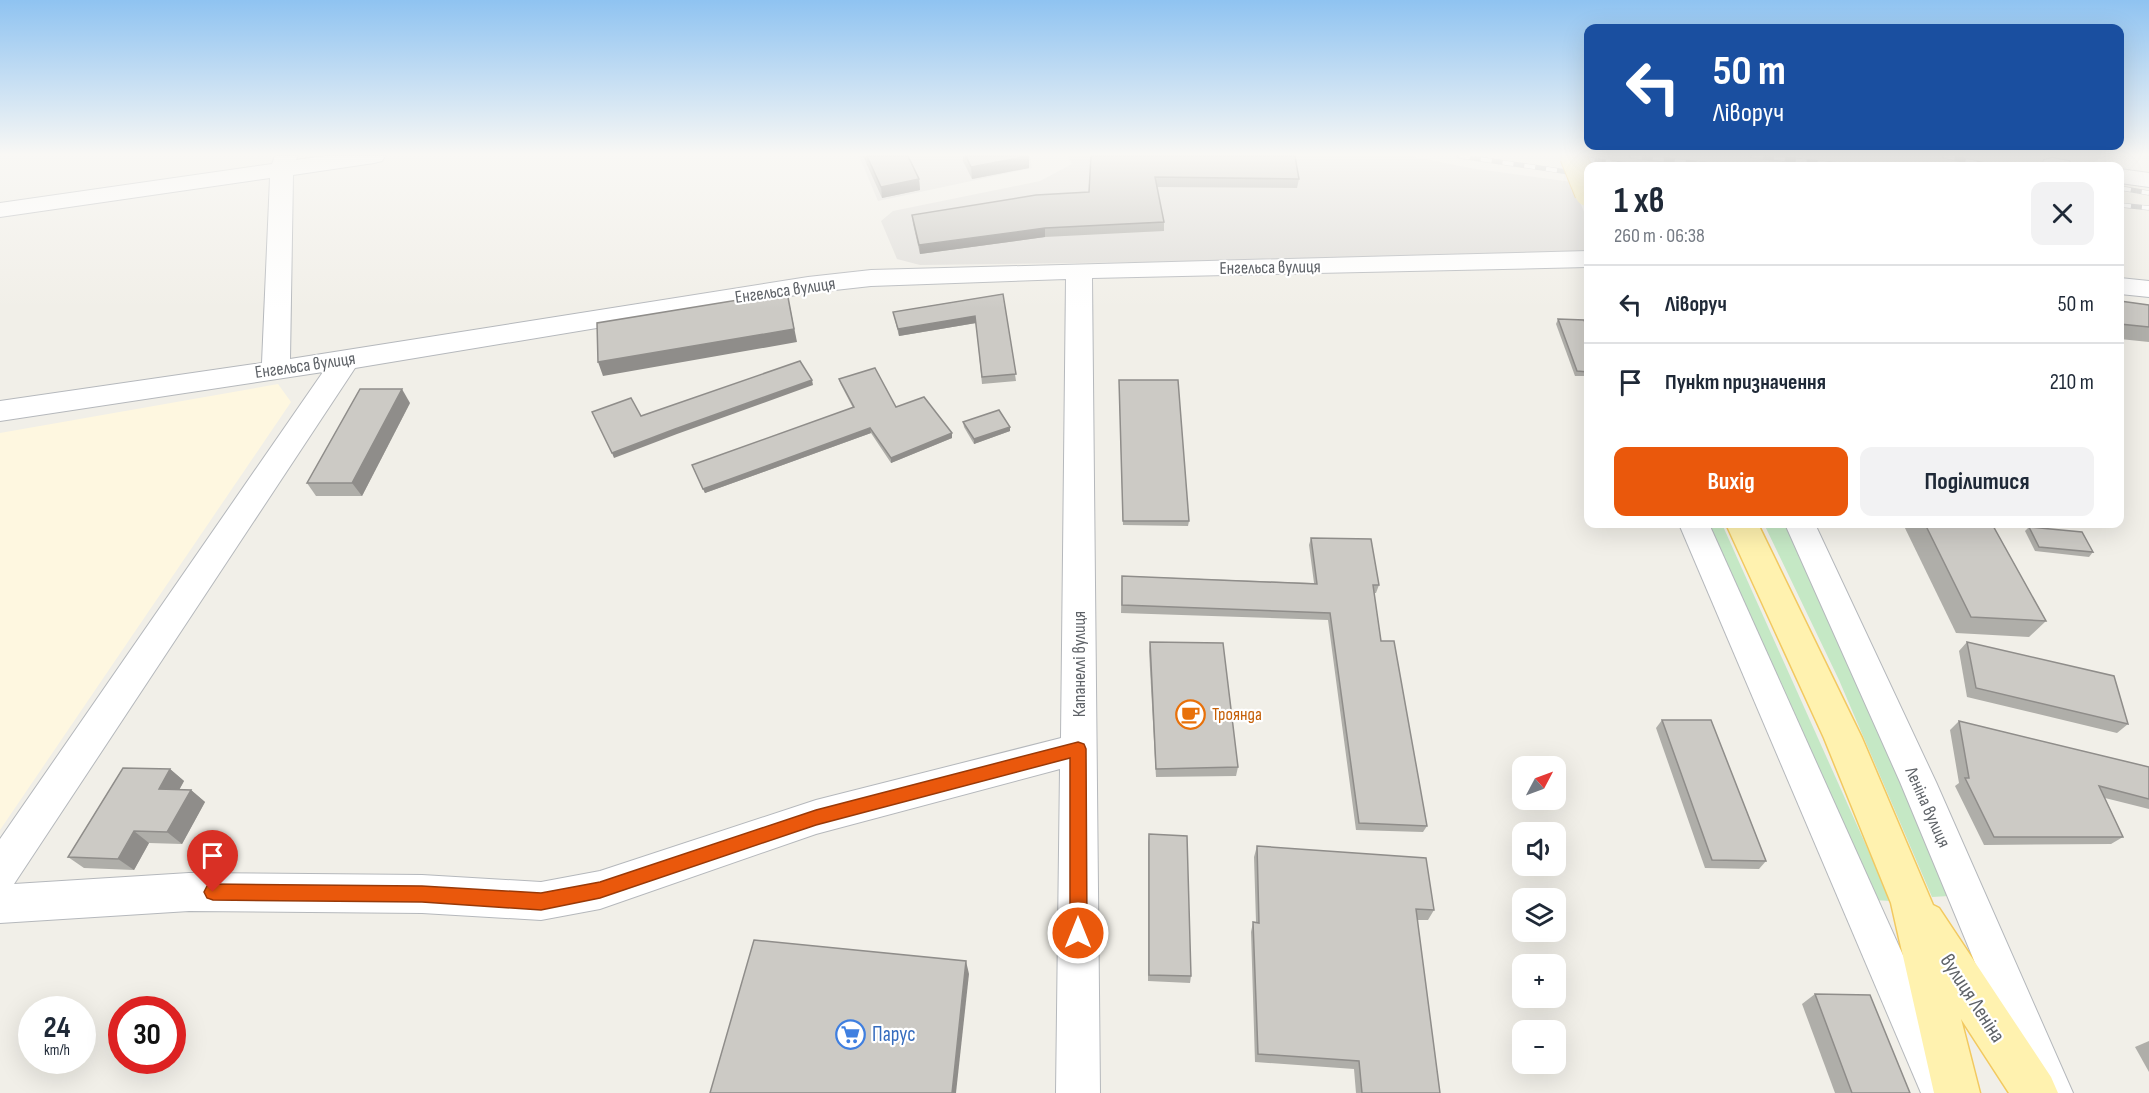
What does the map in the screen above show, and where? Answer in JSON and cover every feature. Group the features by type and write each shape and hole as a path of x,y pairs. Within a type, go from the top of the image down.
{"main road":[{"path":"1744,528 1843,738 1912,903 1957,1093"},
{"name":"вулиця Леніна","path":"1912,903 2035,1093"}],"street":[{"path":"0,210 18,207"},
{"path":"276,368 282,207"},
{"name":"Енгельса вулиця","path":"0,411 276,368 346,360 808,285 871,278 1079,270 1584,266"},
{"name":"Капанеллі вулиця","path":"1078,1093 1079,270"},
{"path":"2124,286 2149,289"},
{"path":"0,872 346,360"},
{"path":"1696,528 1944,1093"},
{"name":"Леніна вулиця","path":"1802,528 1918,782 2051,1093"},
{"path":"0,904 189,892 422,894 541,901 600,890 816,817 1078,749"}],"shaded area":[{"path":"913,207 1582,207 1584,254 1400,259 920,265 897,259 881,221 893,211"},
{"path":"278,384 291,402 0,830 0,433"}],"green space":[{"path":"1707,528 1724,528 1891,901 1872,900"},
{"path":"1766,528 1790,528 1860,679 1949,896 1932,897 1839,680"}],"building":[{"path":"962,207 1161,207 1164,222 1045,228 919,245 912,215"},
{"path":"787,292 794,329 598,362 597,323"},
{"path":"1003,294 1016,374 982,377 975,316 898,329 893,312"},
{"path":"2124,302 2149,305 2149,327 2124,324"},
{"path":"1558,319 1584,320 1584,372 1577,371"},
{"path":"800,361 812,380 612,453 592,412 631,398 641,416"},
{"path":"875,368 896,407 924,397 952,433 891,458 870,428 703,489 692,465 854,407 839,379"},
{"path":"1119,380 1178,380 1189,521 1123,521"},
{"path":"360,389 402,389 352,483 307,483"},
{"path":"999,410 1010,427 974,439 963,422"},
{"path":"1927,528 1994,528 2046,621 1971,617"},
{"path":"2030,528 2082,532 2093,552 2039,547"},
{"path":"1311,538 1371,539 1379,585 1373,585 1381,641 1394,641 1427,826 1359,823 1330,613 1122,605 1122,576 1317,584"},
{"name":"Троянда","path":"1150,642 1223,643 1238,767 1156,769"},
{"path":"1967,642 2114,676 2128,724 1976,688"},
{"path":"1662,720 1711,720 1766,861 1712,860"},
{"path":"1959,721 2149,767 2149,799 2099,786 2123,837 1994,837 1965,778 1969,778"},
{"path":"123,768 170,769 159,789 191,790 167,832 134,831 118,859 68,857"},
{"path":"1149,834 1187,836 1191,976 1149,975"},
{"path":"1257,846 1426,858 1434,910 1416,909 1440,1093 1362,1093 1359,1061 1258,1054 1253,922 1259,923"},
{"name":"Парус","path":"754,940 966,961 952,1093 710,1093"},
{"path":"1815,994 1870,995 1910,1093 1852,1093"}],"railway":[{"path":"2139,207 2149,208"}],"place":[{"name":"Троянда","path":"1191,714"},
{"name":"Парус","path":"851,1034"}],"route":[{"path":"213,892 422,894 541,901 600,890 816,817 1078,749 1078,933"}]}
